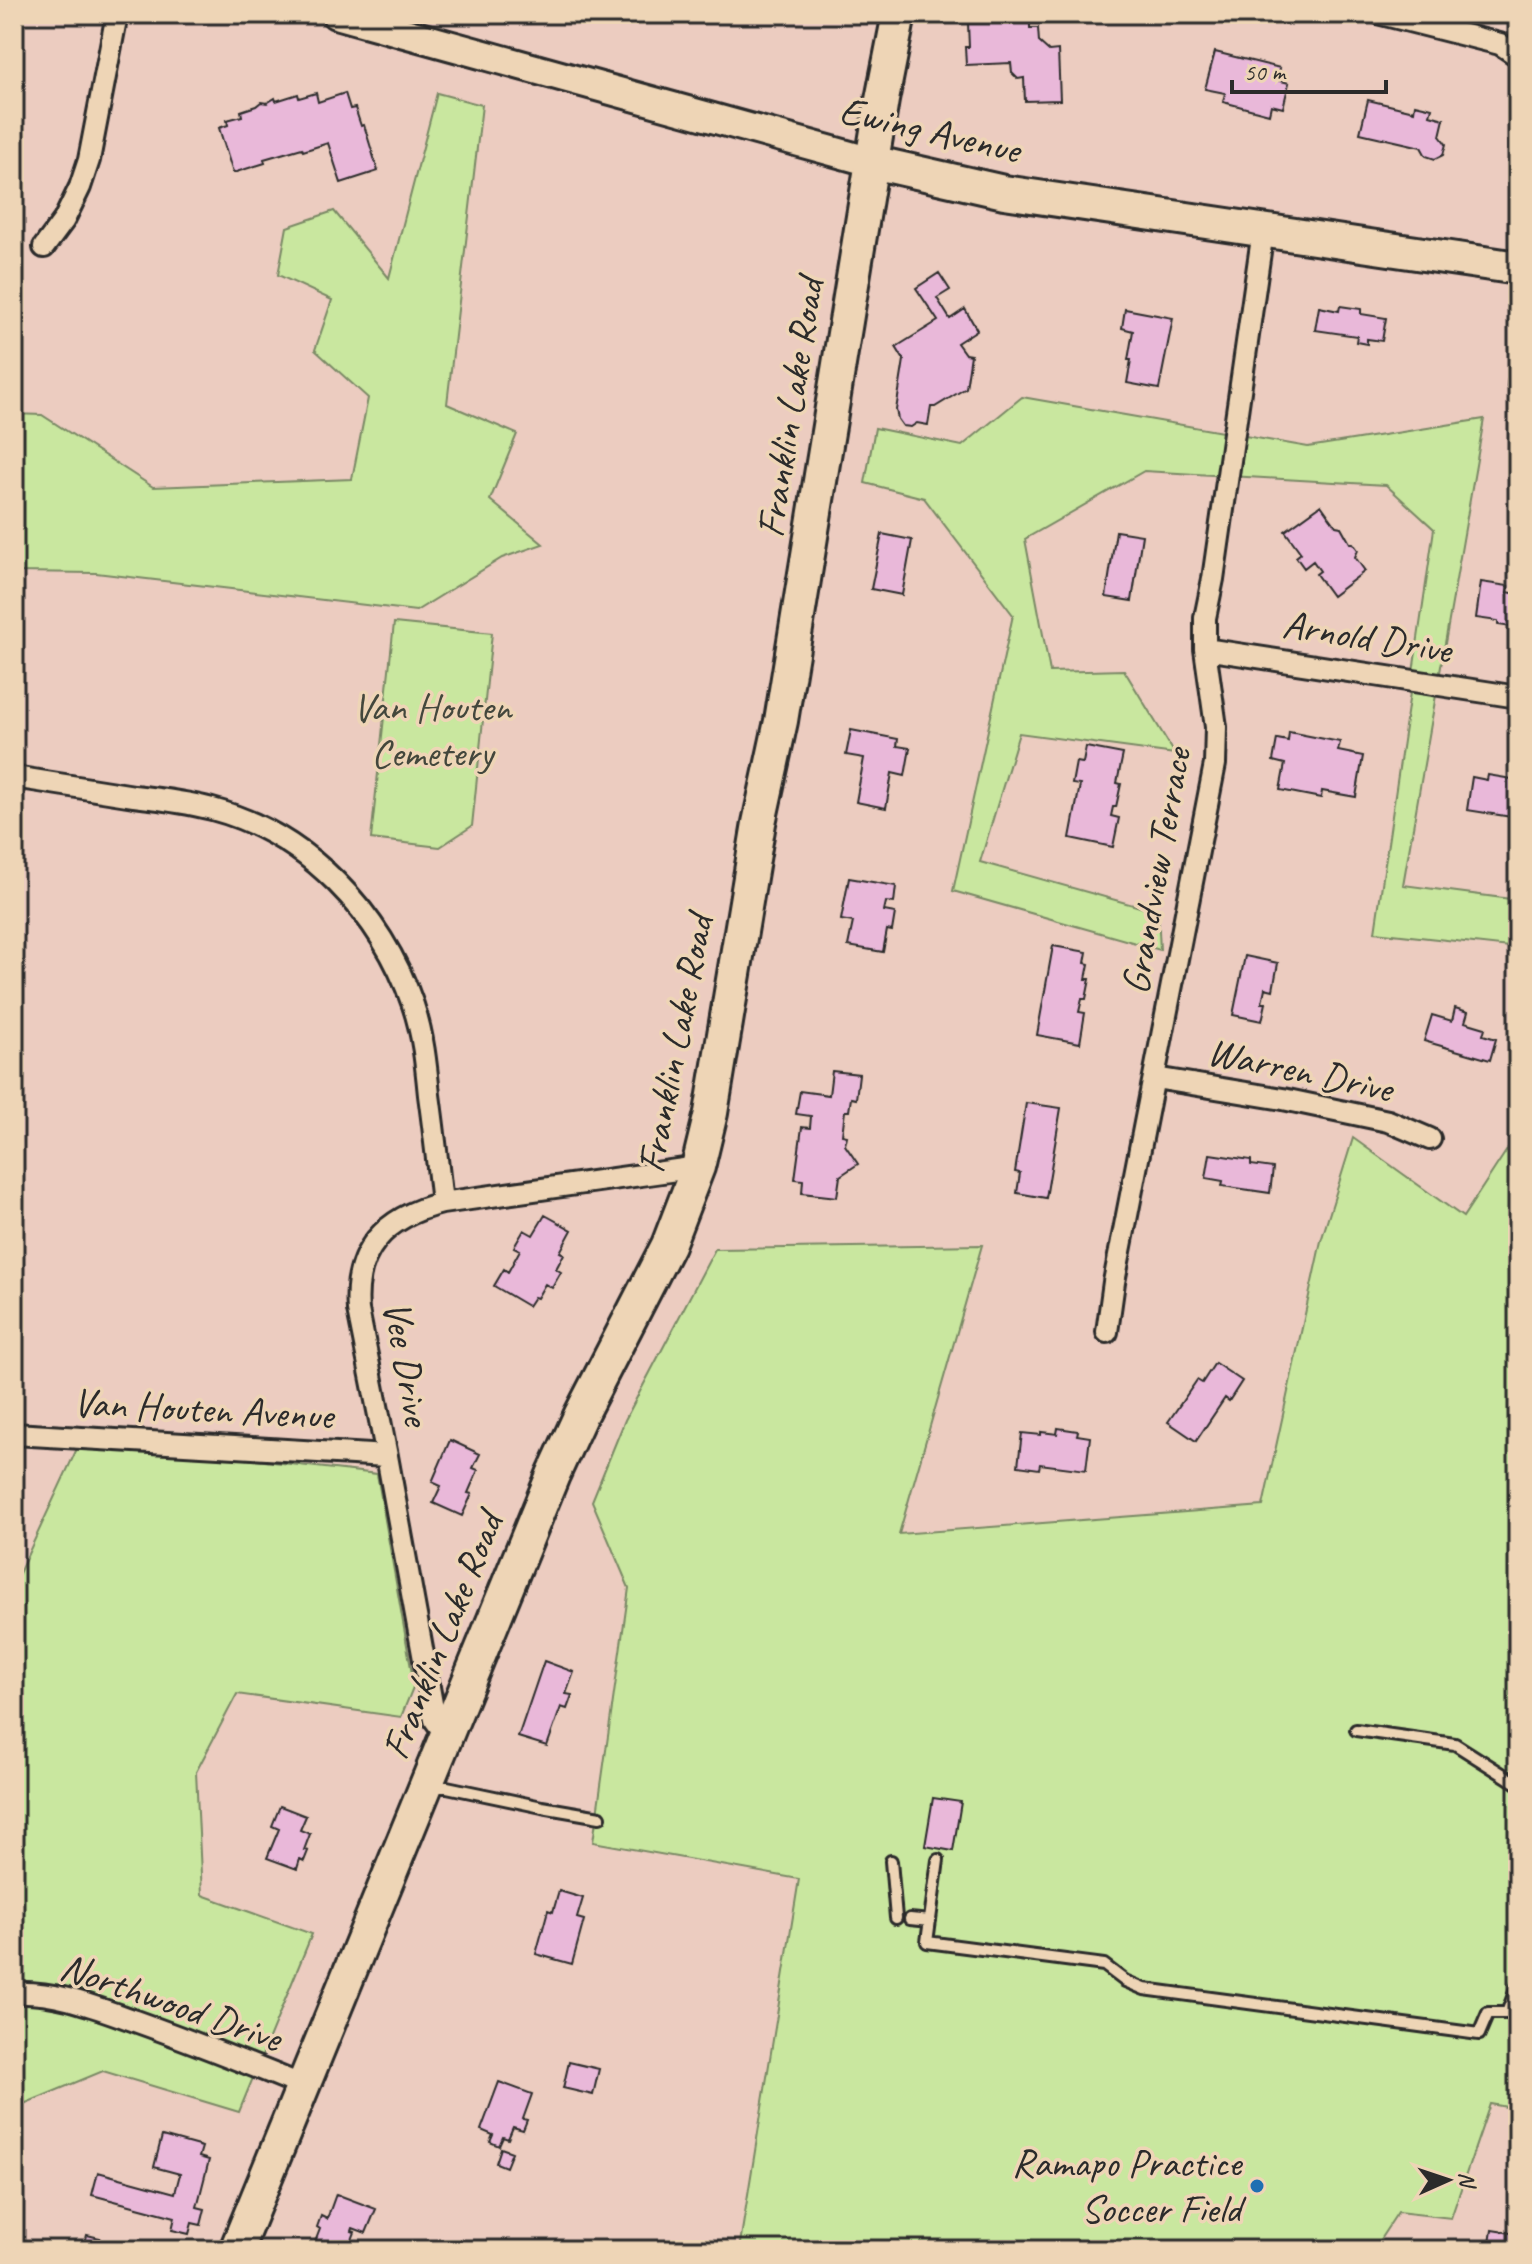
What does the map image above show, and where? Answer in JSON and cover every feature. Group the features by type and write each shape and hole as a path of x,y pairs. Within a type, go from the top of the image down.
{"main road":[{"name":"Ewing Avenue","path":"336,14 872,162 1004,192 1518,268"},
{"name":"Franklin Lake Road","path":"236,2250 570,1437 668,1245 698,1167 711,1113 759,823 781,721 882,100 899,14"}],"street":[{"path":"44,247 64,220 89,160 117,14"},
{"path":"1381,14 1500,44 1518,56"},
{"name":"Grandview Terrace","path":"1107,1332 1114,1282 1215,764 1216,727 1205,649 1205,618 1263,231"},
{"name":"Arnold Drive","path":"1205,649 1518,697"},
{"path":"14,777 174,800 216,810 255,825 287,843 321,868 348,894 375,927 396,963 414,1007 423,1043 442,1203"},
{"name":"Warren Drive","path":"1155,1078 1283,1099 1388,1121 1430,1139"},
{"name":"Vee Drive","path":"446,1735 435,1720 358,1310 356,1289 359,1269 368,1250 381,1234 400,1219 422,1208 698,1167"},
{"name":"Van Houten Avenue","path":"14,1434 387,1456"},
{"name":"Northwood Drive","path":"14,1993 57,1995 99,2008 303,2086"}],"lane":[{"path":"1356,1730 1455,1744 1518,1784"},
{"path":"425,1786 447,1787 600,1817"},
{"path":"938,1860 927,1942 1104,1965 1125,1981 1144,1989 1479,2034 1488,2013 1507,2013 1518,1984"},
{"path":"891,1861 896,1918"},
{"path":"910,1919 930,1921"}],"green space":[{"path":"437,93 482,105 447,404 517,434 490,500 543,544 502,558 416,611 96,573 14,572 14,414 42,415 153,487 352,479 368,398 315,350 332,300 278,275 287,227 334,211 389,278"},
{"path":"1022,397 1308,447 1484,419 1403,885 1518,900 1518,948 1375,932 1434,529 1386,485 1144,471 1025,539 1050,672 1124,670 1175,754 1019,733 980,862 1158,912 1160,950 953,891 1013,615 924,498 865,483 875,428 962,446"},
{"name":"Van Houten Cemetery","path":"394,623 492,633 472,826 440,847 371,839"},
{"path":"1518,1133 1518,2109 1490,2104 1451,2218 1398,2212 1373,2250 739,2250 799,1879 593,1842 629,1588 592,1501 625,1420 715,1249 982,1245 899,1534 1263,1506 1321,1241 1353,1138 1463,1217"},
{"path":"81,1440 377,1474 414,1685 401,1717 237,1694 196,1772 202,1895 312,1934 239,2112 103,2071 14,2108 14,1584"}],"building":[{"path":"1030,20 1030,28 1038,28 1039,42 1049,51 1058,50 1060,100 1025,101 1024,78 1018,79 1012,73 1011,63 966,65 968,23"},
{"path":"1215,52 1280,68 1277,80 1289,83 1283,108 1271,105 1269,114 1223,102 1225,93 1205,89"},
{"path":"316,93 318,102 345,93 350,109 355,108 361,126 364,125 378,171 341,183 328,143 264,159 265,163 233,173 219,128 228,125 227,120 242,116 241,111 261,102"},
{"path":"1368,100 1414,111 1415,104 1432,108 1430,115 1444,119 1440,136 1446,144 1443,155 1435,159 1426,156 1421,147 1360,133"},
{"path":"939,273 950,290 937,298 950,319 965,309 977,330 957,343 965,354 971,355 966,388 931,407 928,425 917,423 911,427 903,426 896,410 904,360 896,347 938,321 916,288"},
{"path":"1340,306 1361,309 1361,314 1386,318 1382,341 1367,339 1367,344 1356,342 1357,336 1315,330 1319,307 1339,311"},
{"path":"1125,309 1173,318 1159,389 1127,383 1133,331 1122,328"},
{"path":"1512,346 1518,347 1518,387 1507,386"},
{"path":"1321,505 1358,550 1355,557 1365,571 1332,596 1316,574 1320,571 1313,561 1304,568 1296,557 1301,553 1285,531"},
{"path":"1116,531 1142,535 1132,601 1106,597"},
{"path":"882,534 912,540 902,595 871,589"},
{"path":"1481,582 1508,586 1507,592 1518,594 1518,625 1498,625 1498,621 1476,618"},
{"path":"851,730 898,739 897,746 910,748 905,776 892,773 886,808 856,802 864,758 846,755"},
{"path":"1289,732 1340,742 1338,751 1363,756 1356,797 1322,791 1321,798 1280,790 1285,764 1273,761 1277,739 1288,741"},
{"path":"1086,747 1123,754 1117,783 1121,784 1111,816 1119,818 1113,847 1070,838 1080,785 1072,784 1076,762 1083,763"},
{"path":"1488,775 1518,780 1518,818 1467,810 1472,777 1487,780"},
{"path":"849,878 896,886 894,903 886,902 884,911 895,913 892,931 887,930 883,952 848,946 853,922 841,920"},
{"path":"1053,946 1087,952 1085,963 1089,964 1086,979 1090,979 1086,999 1082,999 1079,1012 1085,1013 1080,1043 1037,1035"},
{"path":"1245,956 1278,963 1273,990 1265,988 1262,1021 1233,1015"},
{"path":"1455,1008 1468,1012 1465,1022 1485,1028 1483,1035 1496,1039 1490,1060 1424,1041 1432,1015 1452,1021"},
{"path":"832,1071 859,1074 856,1099 851,1098 849,1111 845,1111 842,1135 847,1136 845,1145 858,1164 840,1176 837,1197 802,1193 803,1180 795,1179 802,1127 810,1128 811,1116 796,1114 800,1091 829,1095"},
{"path":"1026,1103 1061,1108 1046,1198 1017,1193 1020,1173 1015,1172"},
{"path":"1210,1154 1251,1160 1251,1165 1273,1168 1270,1193 1222,1186 1223,1181 1206,1178"},
{"path":"545,1215 572,1230 560,1252 564,1254 556,1269 561,1272 552,1288 545,1284 528,1306 494,1286 504,1269 508,1272 520,1250 514,1247 524,1230 533,1235"},
{"path":"1215,1363 1242,1381 1229,1401 1225,1398 1196,1441 1168,1422 1197,1380 1202,1383"},
{"path":"1058,1428 1078,1431 1077,1435 1090,1437 1086,1470 1040,1464 1039,1469 1018,1466 1022,1433 1057,1434"},
{"path":"450,1440 480,1454 473,1468 478,1470 468,1493 472,1494 462,1516 433,1503 441,1486 432,1482"},
{"path":"544,1661 574,1672 566,1694 572,1695 567,1709 561,1707 547,1746 518,1737"},
{"path":"933,1798 961,1802 953,1851 925,1846"},
{"path":"280,1806 306,1816 300,1830 310,1834 304,1850 308,1851 304,1861 300,1859 297,1869 267,1858 279,1829 272,1826"},
{"path":"559,1891 583,1898 577,1918 584,1920 572,1964 536,1954 548,1910 553,1912"},
{"path":"569,2062 599,2069 593,2095 563,2088"},
{"path":"499,2082 532,2094 523,2119 527,2120 523,2130 513,2127 508,2139 503,2137 499,2146 490,2142 493,2135 481,2130"},
{"path":"162,2136 202,2147 199,2157 209,2160 197,2207 205,2209 201,2225 192,2223 189,2234 172,2230 175,2217 92,2195 98,2172 175,2193 180,2174 154,2167"},
{"path":"501,2148 512,2152 506,2167 496,2163"},
{"path":"336,2194 376,2209 366,2233 353,2228 355,2232 348,2250 312,2250 321,2216 327,2219"},
{"path":"1492,2230 1518,2234 1518,2250 1489,2250"},
{"path":"87,2235 100,2238 97,2250 84,2247"}],"place":[{"name":"Ramapo Practice Soccer Field","path":"1257,2186"}]}
